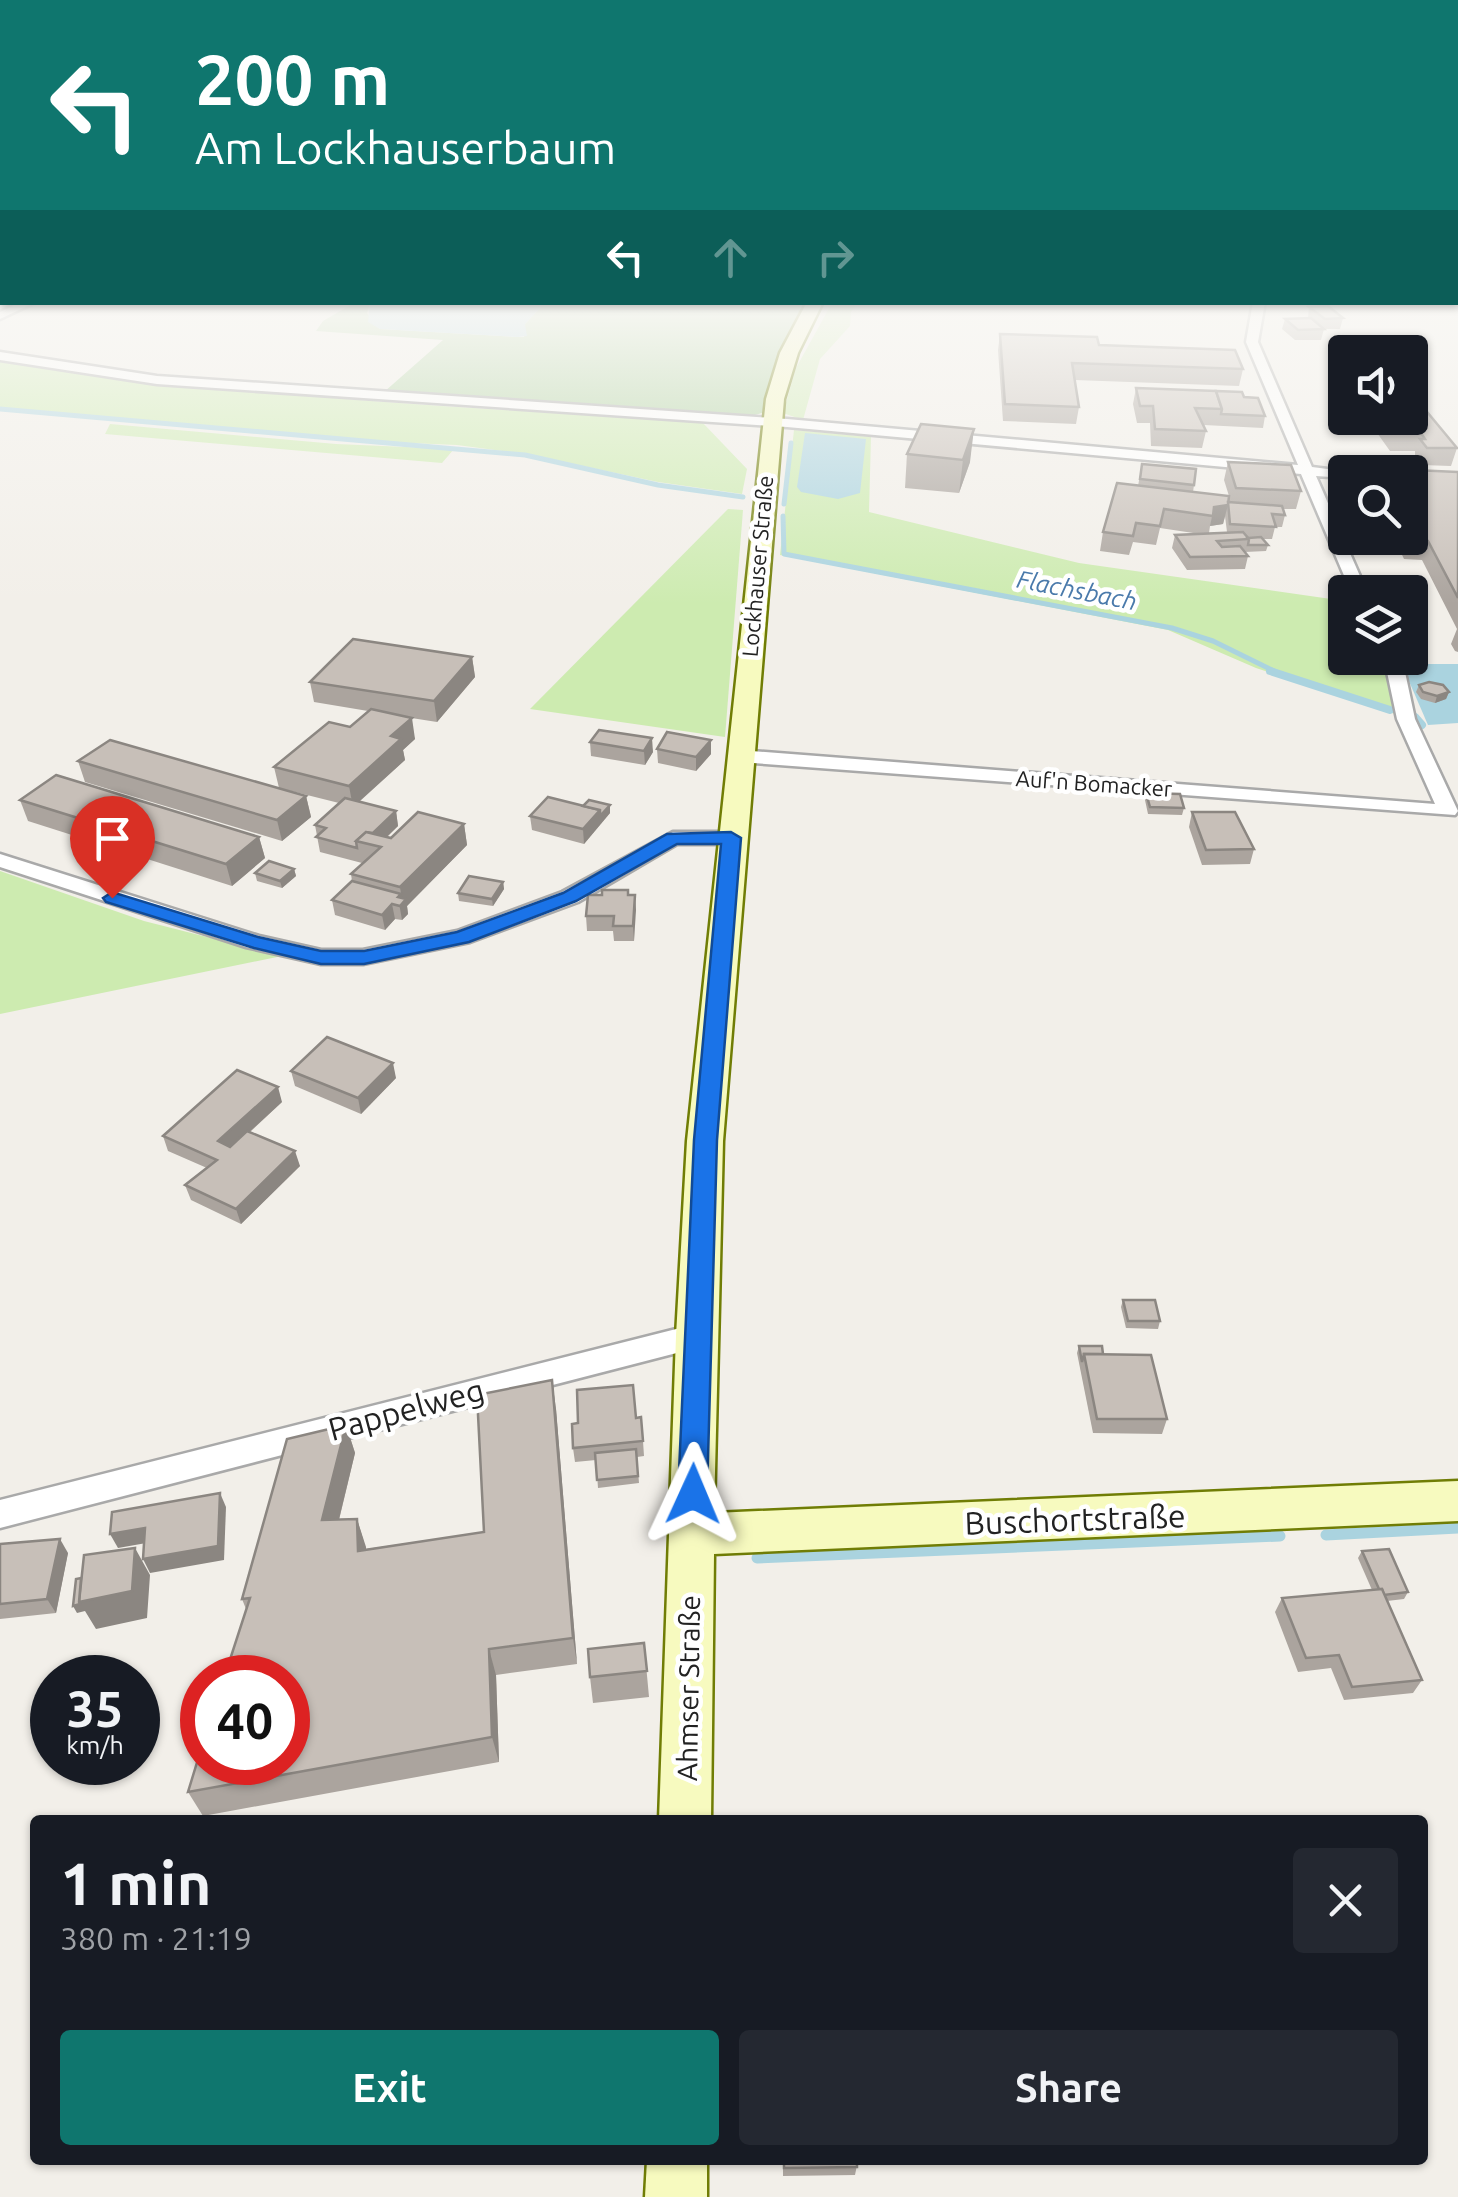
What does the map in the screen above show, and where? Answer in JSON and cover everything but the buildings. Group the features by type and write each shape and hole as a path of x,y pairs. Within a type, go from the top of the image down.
{"street":[{"path":"408,400 771,423 1328,474"},
{"name":"Lockhauser Straße","path":"731,838 771,423 777,400"},
{"path":"1277,400 1352,575"},
{"name":"Auf'n Bomacker","path":"740,756 1448,811 1406,719 1397,675"},
{"path":"0,860 254,942 321,958 364,958 462,937 570,897 674,838 731,838"},
{"name":"Ahmser Straße","path":"685,1815 696,1336 705,1140 731,838"},
{"name":"Pappelweg","path":"0,1514 696,1336"},
{"name":"Buschortstraße","path":"692,1534 1458,1501"},
{"path":"676,2197 677,2165"}],"green space":[{"path":"0,400 357,400 702,422 747,469 742,494 457,445 339,440 0,408"},
{"path":"488,400 766,400 762,413 744,418"},
{"path":"787,400 809,400 803,420 783,413"},
{"path":"110,424 336,444 454,449 442,463 105,434"},
{"path":"794,430 871,437 869,512 1079,563 1328,599 1328,675 1390,675 1395,714 1256,668 1168,630 780,555"},
{"path":"728,509 743,510 725,737 530,709"},
{"path":"0,871 144,921 282,956 0,1014"}],"water":[{"path":"805,433 866,439 860,493 838,499 801,492 797,487"},
{"path":"1428,664 1458,664 1458,723 1428,725 1406,675 1428,675"}],"waterway":[{"name":"Flachsbach","path":"0,409 525,455 658,485 743,497"},
{"path":"784,504 791,443"},
{"name":"Flachsbach","path":"783,516 784,554 1172,628 1213,641 1278,673"},
{"name":"Flachsbach","path":"1270,671 1390,710"},
{"name":"Flachsbach","path":"1415,717 1422,725"},
{"path":"1326,1535 1458,1528"},
{"path":"757,1558 1280,1536"}],"route":[{"path":"112,898 254,942 321,958 364,958 462,937 570,897 674,838 731,838 705,1140 693,1494"}]}
